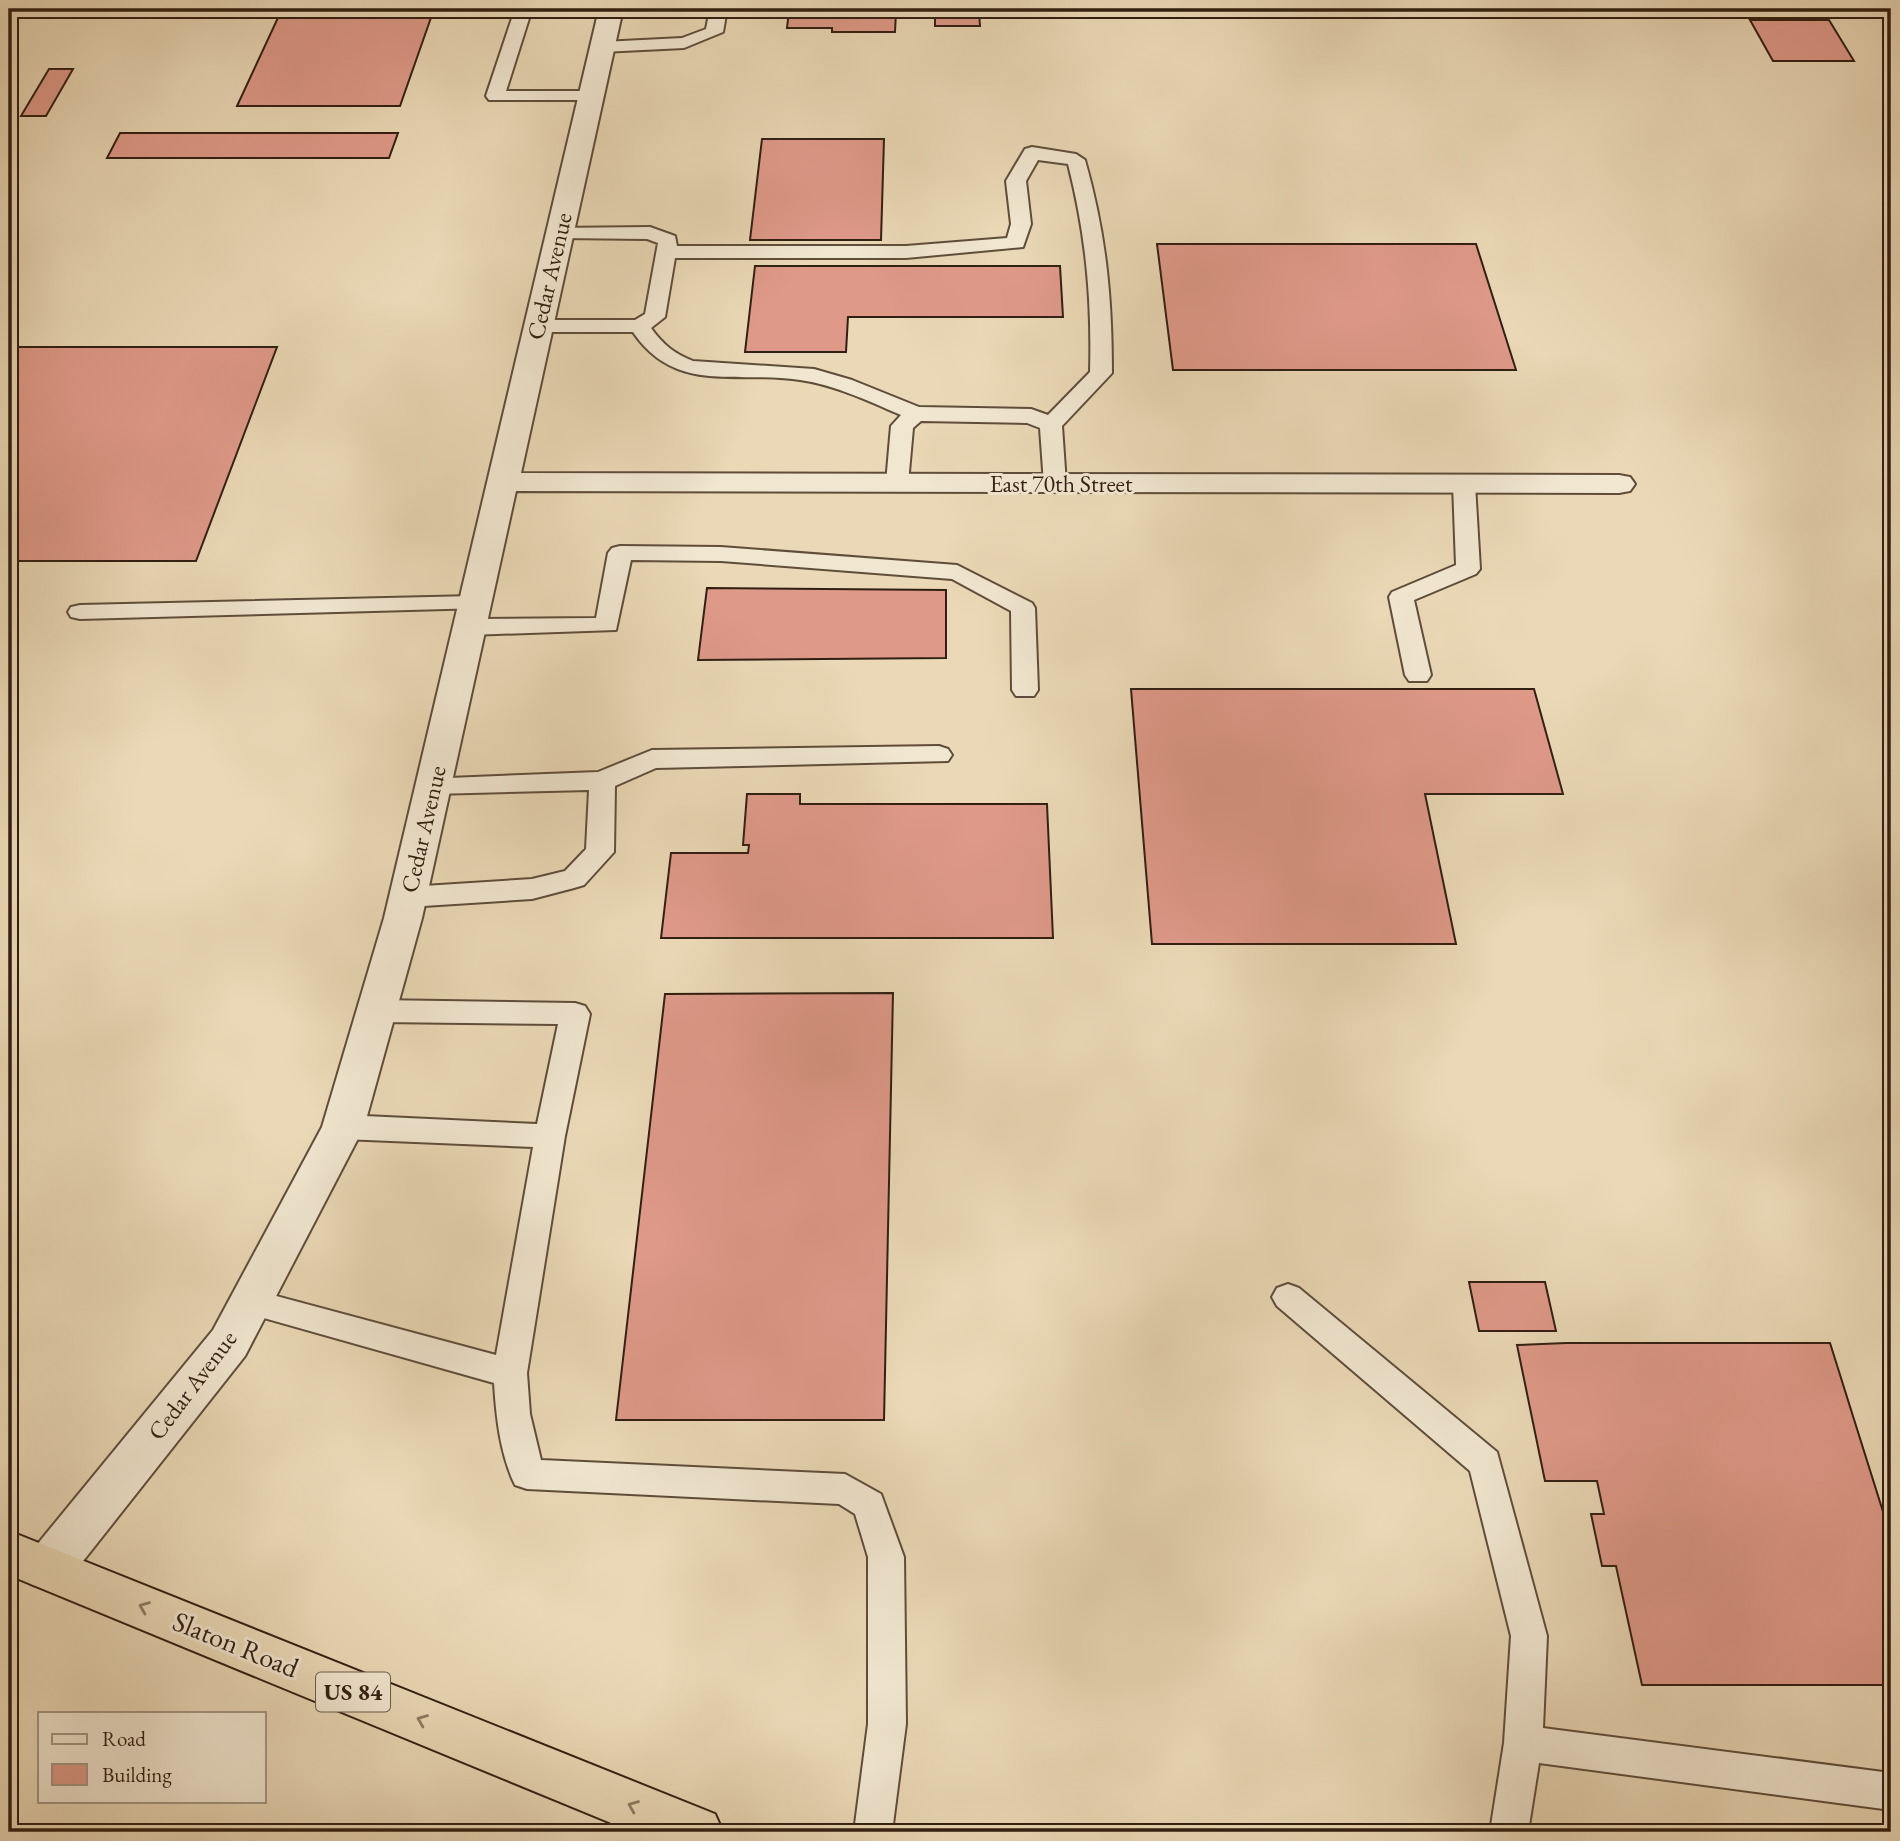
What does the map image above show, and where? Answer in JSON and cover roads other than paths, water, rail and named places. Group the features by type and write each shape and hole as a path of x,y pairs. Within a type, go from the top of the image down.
{"highway":[{"name":"Slaton Road","path":"28,1560 696,1832"}],"street":[{"name":"Cedar Avenue","path":"28,1560 229,1343 343,1127 408,897 611,9"},
{"name":"East 70th Street","path":"502,482 1619,484"}],"lane":[{"path":"523,9 495,96 590,96"},
{"path":"602,47 699,40 714,32 718,9"},
{"path":"666,252 906,252 1016,243 1021,224 1016,181 1032,153 1076,160 1088,205 1102,301 1101,373 1051,425 1055,484"},
{"path":"537,326 639,326 655,317 668,240 650,233 559,232"},
{"path":"639,326 650,347 681,366 800,373 861,390 916,414 1031,415 1051,425"},
{"path":"897,483 902,426 916,414"},
{"path":"1418,675 1401,597 1468,569 1464,484"},
{"path":"80,612 472,615 607,625 620,553 721,554 957,572 1023,608 1026,690"},
{"path":"433,785 602,781 652,759 939,755"},
{"path":"408,897 532,889 574,878 600,852 602,781"},
{"path":"377,1011 575,1014 510,1373 513,1414 527,1474 845,1489 869,1505 886,1557 887,1724 873,1832"},
{"path":"343,1127 551,1136"},
{"path":"1288,1297 1485,1463 1529,1636 1523,1743 1509,1832"},
{"path":"250,1302 510,1373"},
{"path":"1523,1743 1891,1792"}]}
